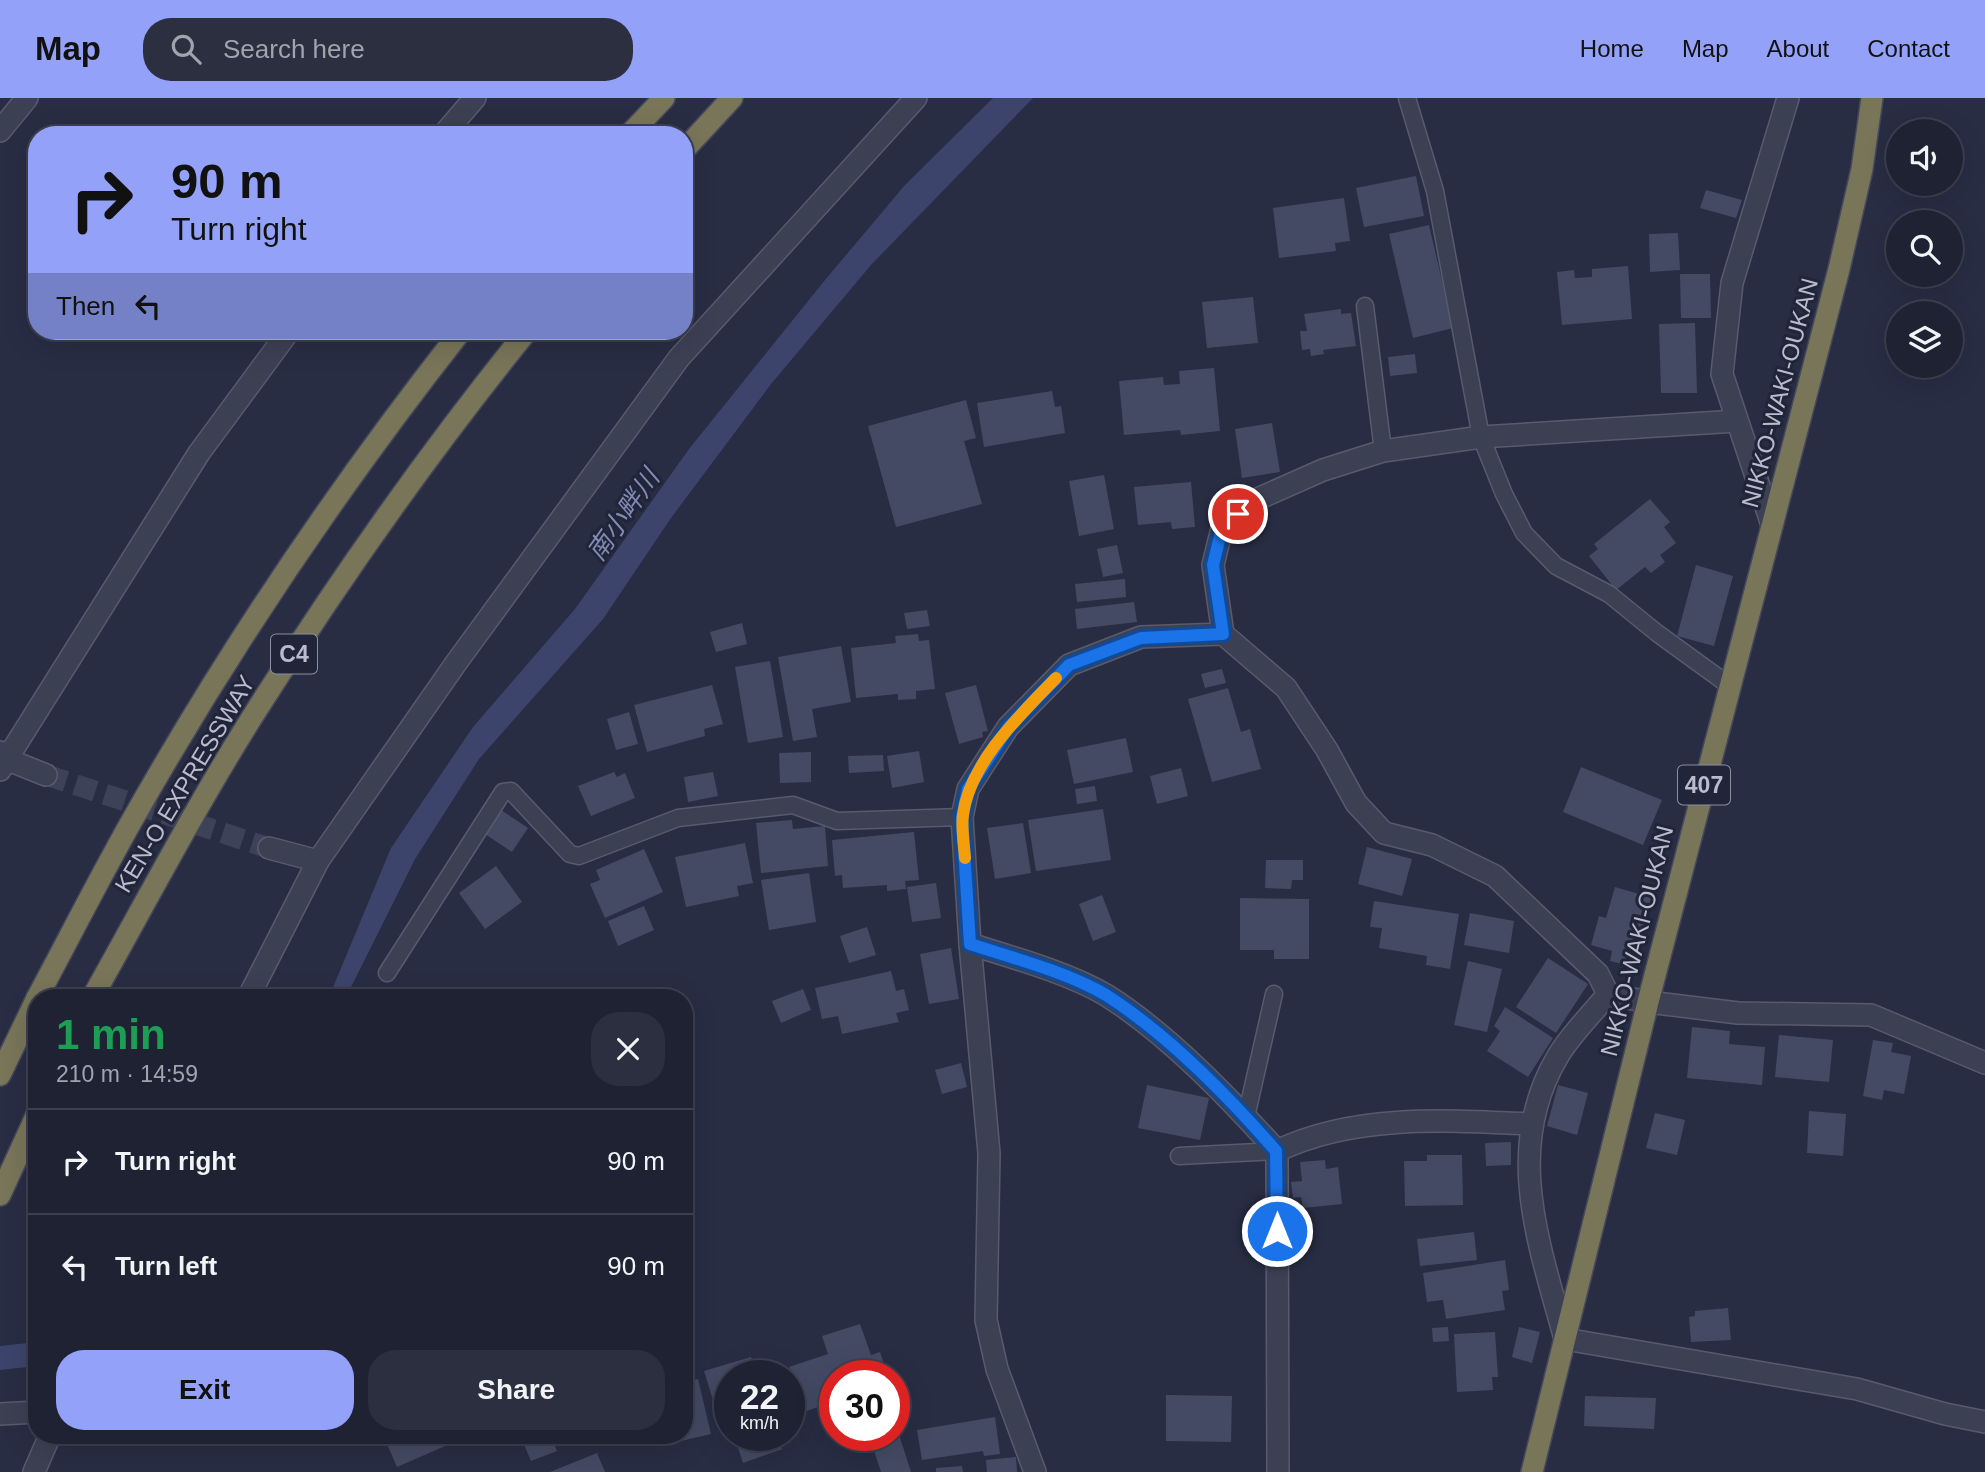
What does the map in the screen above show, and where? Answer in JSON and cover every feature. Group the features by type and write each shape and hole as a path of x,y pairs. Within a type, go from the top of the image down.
{"highway":[{"path":"638,126 664,98"},
{"path":"693,140 732,98"},
{"name":"NIKKO-WAKI-OUKAN","path":"1532,1472 1648,1002 1857,194 1872,98"},
{"name":"KEN-O EXPRESSWAY","path":"42,989 131,823 210,692 308,539 454,340"},
{"name":"KEN-O EXPRESSWAY","path":"97,989 255,713 360,554 459,415 520,340"},
{"name":"KEN-O EXPRESSWAY","path":"0,1075 28,1017"},
{"path":"0,1195 28,1134"}],"street":[{"path":"0,131 27,98"},
{"path":"451,126 475,98"},
{"path":"253,989 318,861 456,663 679,358 916,98"},
{"path":"1772,525 1722,374 1732,283 1788,98"},
{"path":"46,775 2,760 199,453 282,340"},
{"path":"1608,994 1598,974 1494,876 1432,845 1384,832 1356,803 1327,750 1286,688 1223,634 1213,565 1222,528 1253,501 1323,470 1383,451 1481,437 1737,421"},
{"path":"1035,1472 998,1369 986,1320 989,1153 970,944 962,817 968,789 1009,727 1069,665 1141,638 1223,634"},
{"path":"269,848 318,861"},
{"path":"970,944 1032,964 1104,995 1158,1035 1246,1117 1276,1151 1278,1472"},
{"path":"1608,994 1648,1002 1738,1013 1871,1015 1985,1063"},
{"path":"1608,994 1558,1056 1530,1124 1528,1174 1534,1227 1565,1339 1857,1389 1945,1415 1985,1422"},
{"path":"1276,1151 1305,1138 1424,1119 1530,1124"},
{"path":"0,1414 28,1412"},
{"path":"34,1472 47,1444"}],"lane":[{"path":"1407,98 1435,191 1481,437 1524,533 1556,566 1609,594 1730,686"},
{"path":"1365,306 1383,451"},
{"path":"387,972 503,792 511,791 569,854 579,856 678,818 793,805 838,821 962,817"},
{"path":"1246,1117 1274,994"},
{"path":"1179,1156 1276,1151"}],"water":[{"path":"993,98 1033,98 871,265 771,384 671,518 603,619 479,759 415,859 350,989 332,989 391,848 473,727 575,609 689,449 905,185"},
{"path":"28,1343 28,1367 0,1370 0,1346"}],"building":[{"path":"1416,176 1424,216 1364,227 1356,188"},
{"path":"1706,190 1742,200 1736,218 1700,208"},
{"path":"1344,198 1350,241 1335,243 1336,251 1279,258 1273,208"},
{"path":"1429,225 1453,328 1413,338 1389,234"},
{"path":"1678,233 1680,270 1650,272 1649,234"},
{"path":"1628,266 1632,319 1562,325 1557,272 1574,270 1575,278 1592,277 1592,269"},
{"path":"1680,274 1710,274 1711,318 1681,318"},
{"path":"1253,297 1258,343 1207,348 1202,302"},
{"path":"1341,309 1341,314 1351,313 1356,346 1323,350 1324,354 1311,356 1310,349 1302,350 1300,331 1307,331 1304,314"},
{"path":"1695,323 1697,393 1661,393 1659,324"},
{"path":"1415,354 1417,373 1390,376 1388,357"},
{"path":"1214,368 1220,431 1181,435 1180,430 1124,435 1119,381 1163,377 1164,385 1180,384 1179,371"},
{"path":"1052,391 1055,407 1061,406 1065,433 984,447 977,403"},
{"path":"966,400 976,438 964,441 982,504 896,527 868,426"},
{"path":"1272,423 1280,472 1242,478 1235,429"},
{"path":"1104,475 1114,529 1079,536 1069,481"},
{"path":"1191,482 1195,527 1172,529 1171,522 1138,525 1134,487"},
{"path":"1650,499 1670,522 1664,527 1676,543 1660,555 1665,562 1651,573 1645,567 1616,590 1589,556 1598,549 1594,544"},
{"path":"1117,545 1123,573 1103,577 1097,549"},
{"path":"1696,565 1733,576 1714,646 1677,636"},
{"path":"1125,579 1126,597 1077,602 1075,584"},
{"path":"1134,602 1137,622 1077,629 1075,609"},
{"path":"927,610 930,626 907,629 904,613"},
{"path":"742,623 747,644 716,652 710,632"},
{"path":"918,634 919,641 929,640 935,689 916,691 916,699 898,700 898,694 856,698 851,648 896,643 895,636"},
{"path":"841,646 851,702 812,709 817,737 793,741 778,657"},
{"path":"770,661 783,737 748,743 735,667"},
{"path":"1222,669 1226,683 1205,688 1201,674"},
{"path":"712,685 723,724 704,729 705,736 647,752 634,705"},
{"path":"976,685 988,731 982,732 983,737 959,744 945,693"},
{"path":"1228,688 1241,732 1250,729 1261,769 1212,782 1188,699"},
{"path":"629,712 638,744 616,750 607,719"},
{"path":"1126,738 1133,772 1074,784 1067,750"},
{"path":"919,751 924,782 892,788 887,756"},
{"path":"811,752 811,782 780,783 779,753"},
{"path":"883,755 884,771 849,773 848,756"},
{"path":"1581,767 1662,800 1643,845 1563,812"},
{"path":"1181,768 1188,796 1157,804 1150,776"},
{"path":"614,772 617,777 625,773 635,798 591,816 578,786"},
{"path":"713,772 718,796 688,802 684,777"},
{"path":"1095,786 1097,801 1077,804 1075,789"},
{"path":"498,808 528,828 512,852 482,832"},
{"path":"1103,809 1111,860 1036,871 1028,820"},
{"path":"792,820 793,829 825,826 828,866 761,873 756,823"},
{"path":"1023,823 1031,873 995,879 987,828"},
{"path":"914,832 919,880 905,881 906,889 887,891 887,885 843,888 842,875 835,876 832,840"},
{"path":"745,843 753,883 737,886 739,896 686,907 675,857"},
{"path":"1367,847 1412,859 1402,896 1358,884"},
{"path":"644,849 663,892 605,918 590,884 600,880 596,870"},
{"path":"1266,860 1303,860 1303,880 1292,880 1291,889 1265,888"},
{"path":"496,866 522,902 485,929 459,893"},
{"path":"809,873 816,922 769,930 761,880"},
{"path":"936,883 941,918 912,922 907,887"},
{"path":"1615,887 1653,898 1634,967 1610,961 1612,951 1591,945 1599,916 1606,918"},
{"path":"1102,895 1116,932 1093,941 1079,904"},
{"path":"1240,898 1309,899 1309,959 1274,959 1274,950 1240,950"},
{"path":"1374,901 1459,914 1450,969 1426,965 1427,956 1379,948 1382,928 1370,927"},
{"path":"644,906 654,930 618,946 608,921"},
{"path":"1470,913 1514,921 1509,953 1464,945"},
{"path":"867,927 876,955 849,963 840,936"},
{"path":"951,948 959,999 929,1004 920,954"},
{"path":"1548,958 1588,984 1556,1033 1516,1007"},
{"path":"1468,961 1502,969 1487,1032 1454,1025"},
{"path":"891,971 896,991 904,989 909,1010 896,1013 899,1022 842,1034 838,1016 822,1019 815,988"},
{"path":"803,989 811,1010 781,1023 772,1001"},
{"path":"1505,1007 1553,1038 1528,1077 1487,1051 1500,1031 1494,1026"},
{"path":"1692,1027 1730,1031 1729,1044 1765,1047 1762,1085 1687,1078"},
{"path":"1779,1035 1833,1040 1829,1082 1775,1077"},
{"path":"1873,1040 1893,1043 1891,1052 1911,1056 1904,1094 1884,1090 1882,1100 1863,1096"},
{"path":"961,1063 967,1087 942,1094 935,1070"},
{"path":"1147,1085 1209,1098 1200,1140 1138,1128"},
{"path":"1558,1085 1588,1093 1577,1135 1547,1126"},
{"path":"1809,1111 1846,1114 1843,1156 1807,1153"},
{"path":"1655,1113 1685,1120 1677,1155 1646,1148"},
{"path":"1511,1142 1511,1165 1486,1166 1485,1143"},
{"path":"1427,1155 1462,1155 1463,1205 1405,1206 1404,1161 1427,1161"},
{"path":"1325,1160 1326,1169 1338,1167 1342,1204 1303,1208 1301,1197 1293,1198 1291,1182 1302,1181 1300,1162"},
{"path":"1474,1232 1477,1260 1420,1266 1417,1239"},
{"path":"1505,1260 1509,1290 1502,1291 1505,1310 1446,1319 1443,1300 1427,1302 1423,1273"},
{"path":"1728,1308 1731,1340 1691,1342 1689,1317 1695,1316 1695,1311"},
{"path":"860,1324 871,1355 880,1352 883,1360 819,1360 819,1407 805,1412 805,1362 828,1354 822,1336"},
{"path":"1448,1327 1449,1341 1433,1342 1432,1328"},
{"path":"1519,1327 1540,1332 1532,1363 1512,1357"},
{"path":"1495,1332 1498,1377 1492,1377 1493,1390 1457,1392 1454,1334"},
{"path":"714,1368 714,1403 704,1371"},
{"path":"698,1379 711,1434 693,1438 693,1380"},
{"path":"1166,1395 1232,1396 1231,1442 1166,1441"},
{"path":"1585,1396 1656,1398 1654,1429 1584,1426"},
{"path":"995,1417 1000,1454 984,1456 983,1451 922,1460 917,1430"},
{"path":"387,1444 450,1444 397,1467"},
{"path":"524,1444 554,1444 557,1451 531,1461"},
{"path":"739,1451 776,1451 743,1463"},
{"path":"874,1451 904,1451 911,1472 881,1472"},
{"path":"597,1453 605,1472 550,1472"},
{"path":"1016,1457 1017,1472 987,1472 986,1460"},
{"path":"962,1466 963,1472 936,1472 936,1468"}],"tunnel":[{"path":"46,775 269,848"}],"slow traffic":[{"path":"965,858 962,817 968,789 1009,727 1056,678"}],"route":[{"path":"1238,514 1222,528 1213,565 1223,634 1141,638 1069,665 1009,727 968,789 962,817 970,944 1032,964 1104,995 1158,1035 1246,1117 1276,1151 1277,1231"}],"water label":[{"name":"南小畔川","path":"623,515"}]}
